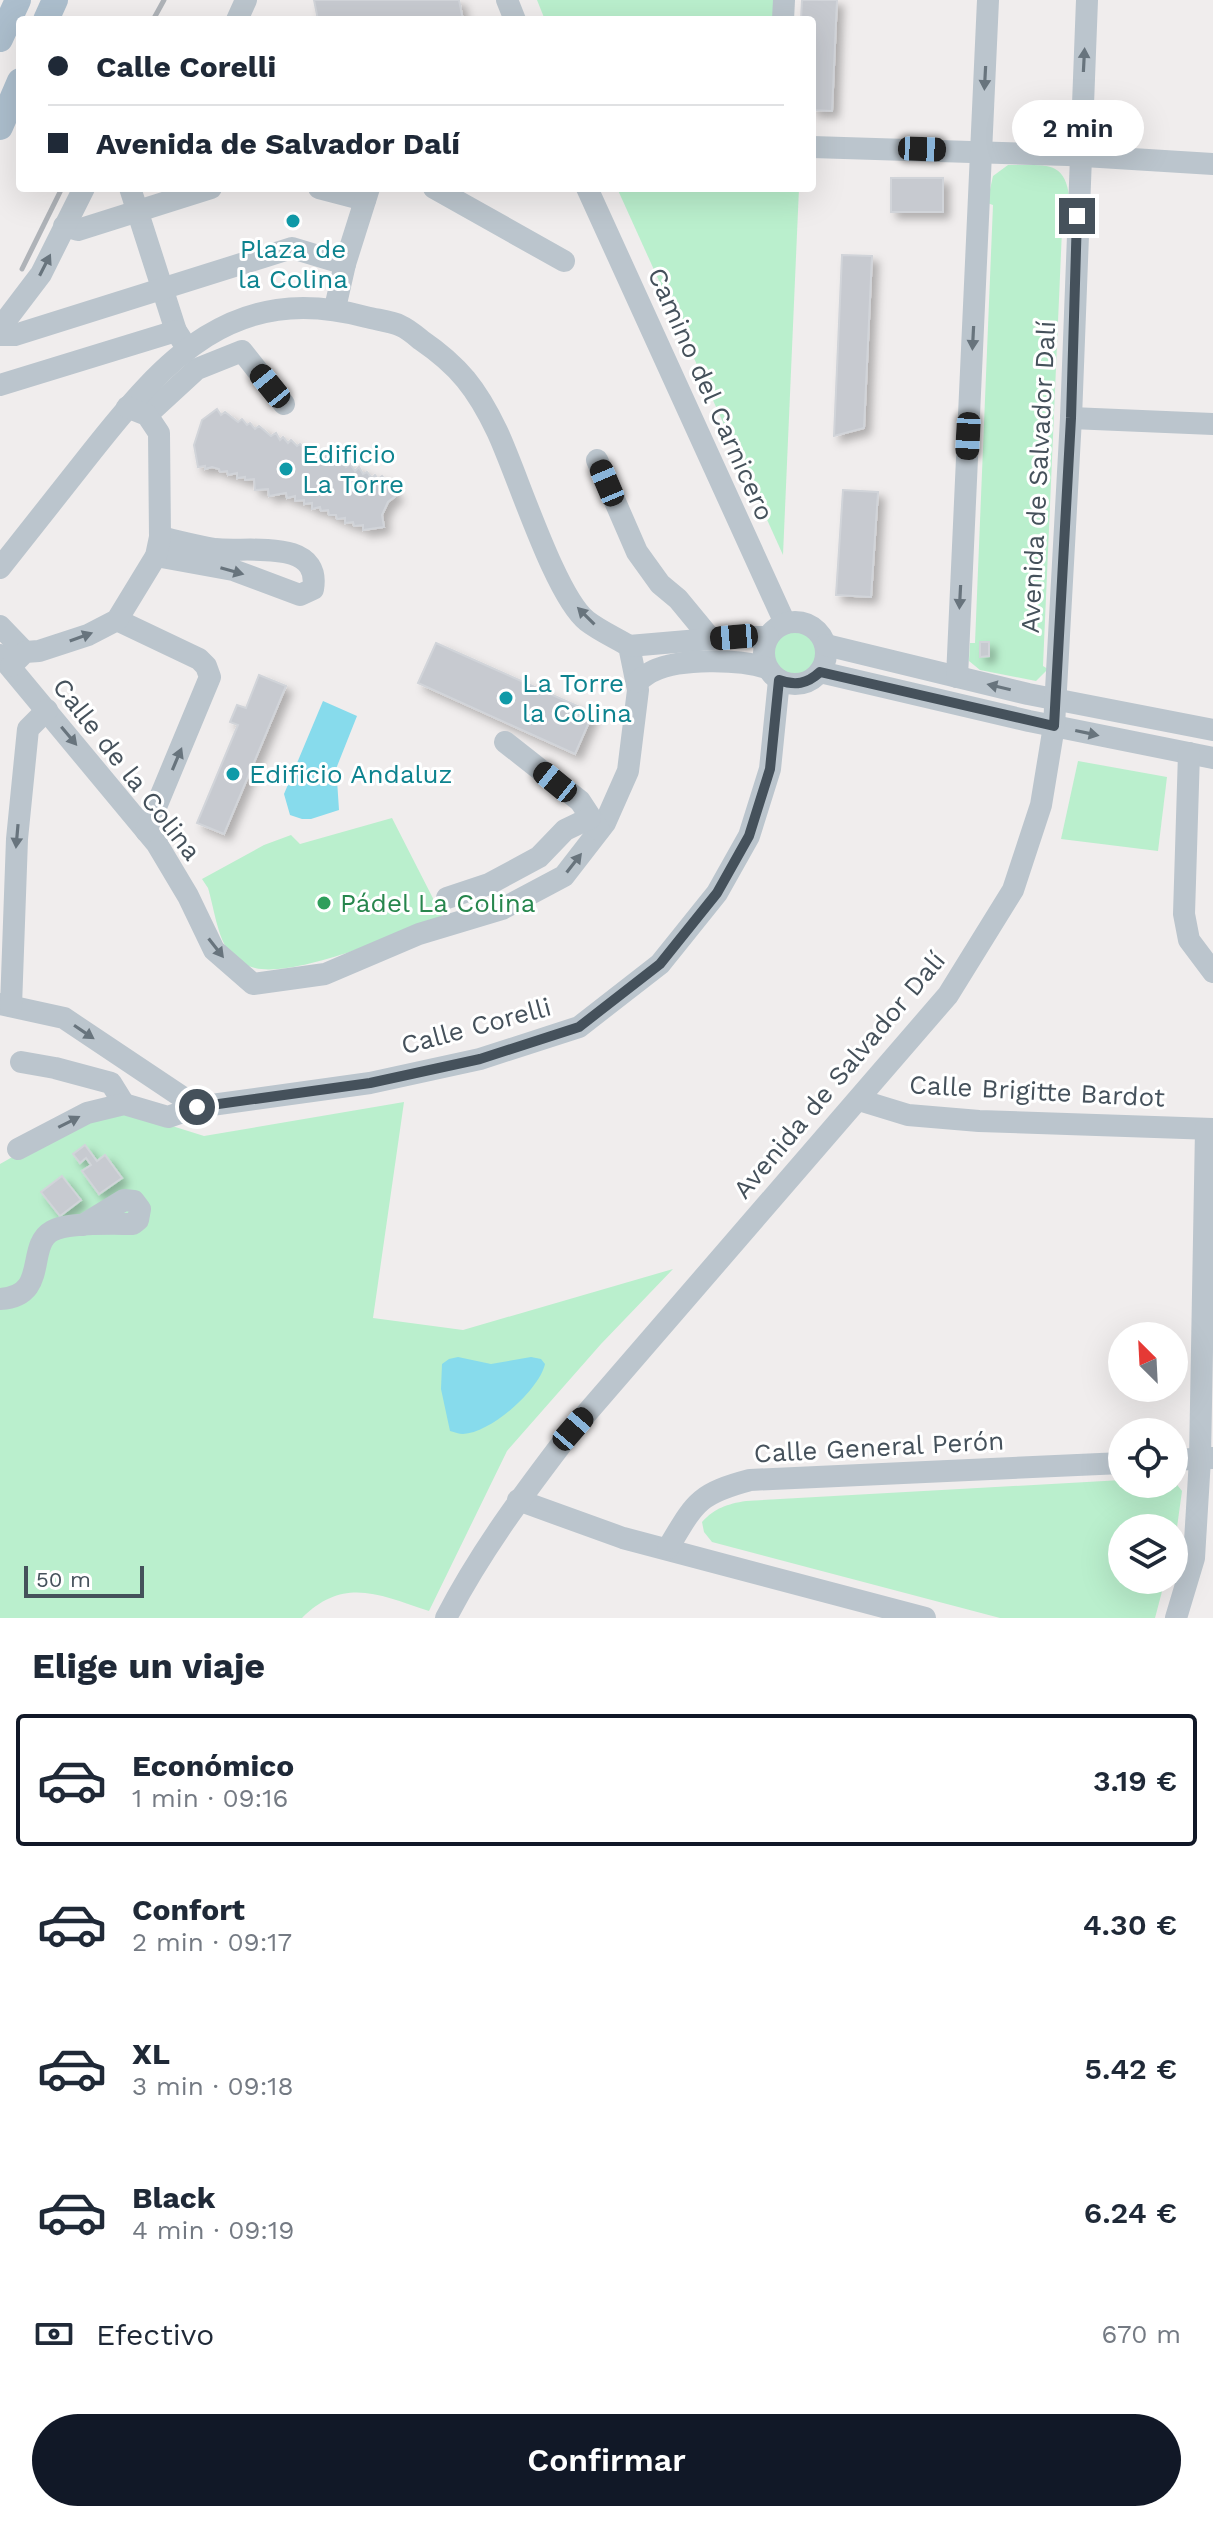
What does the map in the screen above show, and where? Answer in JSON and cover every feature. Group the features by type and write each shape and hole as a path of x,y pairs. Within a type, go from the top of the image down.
{"main road":[{"path":"0,127 16,90"}],"street":[{"path":"957,677 988,0"},
{"name":"Avenida de Salvador Dalí","path":"446,1618 518,1500 573,1429 948,995 1013,890 1041,805 1054,726 1071,418 1087,0"},
{"path":"816,147 1213,164"},
{"path":"0,328 41,274 82,192"},
{"path":"131,192 182,340"},
{"path":"64,226 78,230 198,192"},
{"path":"441,192 564,261"},
{"name":"Camino del Carnicero","path":"589,192 776,630"},
{"path":"335,308 367,194"},
{"path":"0,335 15,335 292,248 345,264"},
{"path":"0,385 210,333 247,316 293,307 335,308 402,326 441,354 471,382 497,431 563,587 585,620 629,646 711,639 806,623 815,628 826,645 827,655 820,672 806,683 797,684 749,662 683,664 654,670 637,682"},
{"path":"0,568 137,411 182,340"},
{"path":"137,411 197,369 242,351 284,404"},
{"path":"12,658 88,635 117,620 158,546 159,433 137,411"},
{"path":"1071,418 1213,424"},
{"path":"597,460 642,560 660,584 695,617 711,639"},
{"path":"158,546 271,550 299,556 309,562 315,576 313,589 300,595 158,546"},
{"path":"117,620 199,659 210,677 146,831"},
{"name":"Calle de la Colina","path":"0,626 12,658 47,710 146,831 188,896 214,950 253,984 325,974 419,934 502,909 564,876 595,824 605,823 628,771 638,690 629,646"},
{"path":"773,674 764,647 776,630"},
{"path":"826,645 1056,699 1213,730"},
{"path":"820,672 1054,726 1213,758"},
{"name":"Calle Corelli","path":"124,1104 168,1117 197,1107 370,1083 480,1059 579,1027 660,964 717,893 749,836 770,769 773,674"},
{"path":"47,710 28,729 6,1005 64,1018 197,1107"},
{"path":"447,898 489,884 539,857 565,830 595,824 580,801 505,742"},
{"path":"1189,753 1184,914 1189,940 1213,972"},
{"path":"18,1149 87,1113 124,1104 111,1083 21,1062"},
{"name":"Calle Brigitte Bardot","path":"859,1100 908,1115 979,1121 1210,1129"},
{"path":"1176,1618 1194,1558 1206,1459 1210,1129"},
{"path":"0,1299 12,1298 24,1291 31,1281 43,1240 52,1231 83,1225"},
{"name":"Calle General Perón","path":"668,1548 692,1508 718,1489 750,1480 1108,1464"},
{"path":"518,1500 623,1538 925,1618"}],"green space":[{"path":"537,0 776,0 775,16 543,16"},
{"path":"1008,165 1044,166 1059,172 1065,179 1070,205 1063,207 1043,666 1048,669 1036,681 980,670 969,661 970,643 975,643 993,205 987,203 993,176"},
{"path":"619,192 799,192 783,555"},
{"path":"795,631 811,638 818,654 811,670 795,677 779,670 772,654 779,638"},
{"path":"1078,761 1167,777 1158,851 1061,839"},
{"name":"Pádel La Colina","path":"392,818 443,918 349,952 296,967 255,968 229,952 219,930 208,888 202,879 264,845 291,835 300,844"},
{"path":"404,1102 373,1318 463,1330 673,1269 601,1344 507,1451 429,1611 378,1595 348,1593 318,1605 302,1618 0,1618 0,1164 78,1120 118,1109 204,1136"},
{"path":"1108,1481 1108,1498 1181,1498 1179,1514 1108,1514 1108,1594 1161,1594 1155,1618 1000,1618 712,1542 704,1532 702,1522 722,1507 746,1501"}],"water":[{"path":"323,701 357,716 332,779 337,780 339,810 302,819 290,815 284,794"},
{"path":"458,1357 491,1364 531,1357 541,1359 545,1364 534,1386 500,1418 474,1432 461,1434 450,1431 441,1389 442,1364"}],"building":[{"path":"314,0 459,0 462,16 317,16"},
{"path":"802,0 837,0 832,111 816,110 816,16 801,16"},
{"path":"891,178 943,178 943,212 891,212"},
{"path":"842,255 872,256 864,428 834,436"},
{"name":"Edificio La Torre","path":"217,409 221,415 225,412 238,422 242,419 255,429 259,426 271,436 276,433 280,440 283,437 288,443 291,440 305,450 309,447 314,453 317,450 322,457 325,454 330,460 333,457 346,467 350,464 355,471 359,467 363,474 367,472 372,478 382,476 397,495 388,502 382,515 384,527 363,530 363,525 345,523 345,518 337,519 336,515 329,515 328,510 321,511 320,507 312,509 312,503 295,501 295,496 287,498 286,493 269,496 268,489 255,490 254,479 237,478 237,473 228,475 227,471 220,472 212,467 198,467 194,445 202,420"},
{"path":"843,490 878,492 871,597 836,595"},
{"path":"980,642 989,642 989,656 980,657"},
{"name":"La Torre la Colina","path":"436,643 593,713 575,754 418,683"},
{"name":"Edificio Andaluz","path":"259,675 286,686 224,834 197,823 238,725 230,722 237,705 246,708"},
{"path":"85,1145 97,1161 105,1155 122,1178 99,1194 82,1171 91,1165 86,1158 80,1163 73,1154"},
{"path":"62,1176 81,1200 60,1216 41,1192"}],"railway":[{"path":"155,16 164,0"},
{"path":"22,269 60,192"}],"place":[{"name":"Plaza de la Colina","path":"293,221"},
{"name":"Edificio La Torre","path":"286,469"},
{"name":"La Torre la Colina","path":"506,698"},
{"name":"Edificio Andaluz","path":"233,774"},
{"name":"Pádel La Colina","path":"324,903"}],"route":[{"path":"197,1107 370,1083 480,1059 579,1027 660,964 717,893 749,836 770,769 779,680 806,683 820,672 1054,726 1071,418 1077,216"}]}
